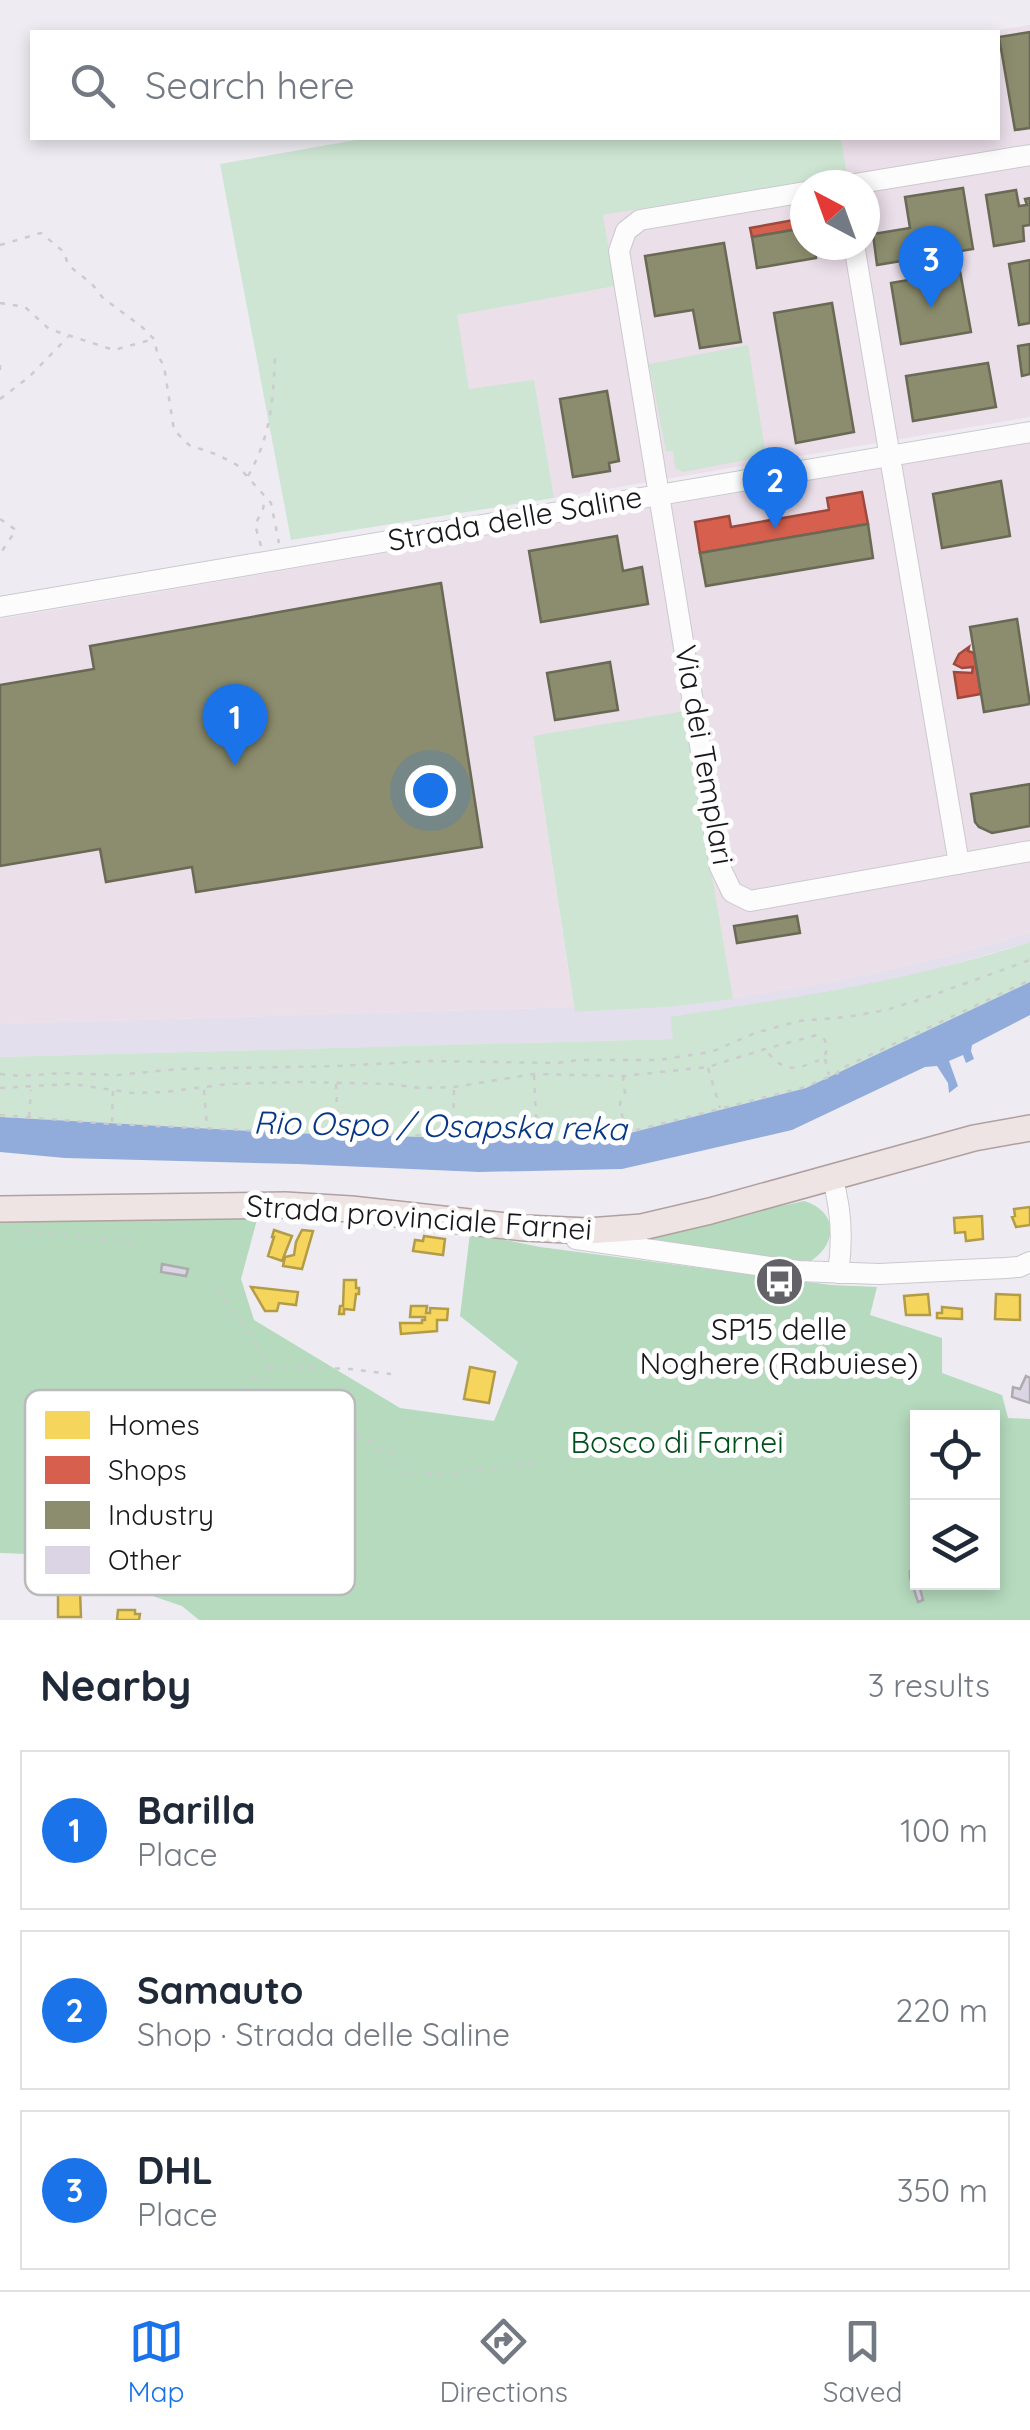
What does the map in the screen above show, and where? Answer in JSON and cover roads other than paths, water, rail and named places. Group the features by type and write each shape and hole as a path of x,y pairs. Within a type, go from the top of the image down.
{"main road":[{"name":"Strada provinciale Farnei","path":"0,1209 286,1205 525,1228 588,1231 642,1227 974,1138 1030,1128"}],"street":[{"path":"880,180 1030,155"},
{"path":"659,495 619,251 626,231 640,220 790,195"},
{"path":"857,260 959,864"},
{"name":"Strada delle Saline","path":"0,606 1030,432"},
{"name":"Via dei Templari","path":"659,495 720,867 732,892 750,901 1030,851"},
{"path":"832,1177 839,1200 843,1244 838,1273"},
{"path":"525,1228 798,1271 902,1274 1005,1268 1030,1262"}],"water":[{"path":"1030,982 1030,1015 972,1045 974,1059 966,1063 963,1055 949,1061 958,1086 949,1093 948,1083 937,1066 925,1067 792,1130 622,1169 479,1172 65,1158 0,1152 0,1117 285,1133 565,1141 626,1134 806,1088"}],"place":[{"name":"DHL","path":"931,308"},
{"name":"Samauto","path":"775,529"},
{"name":"Barilla","path":"235,766"},
{"name":"SP15 delle Noghere (Rabuiese)","path":"779,1281"}],"water label":[{"name":"Rio Ospo / Osapska reka","path":"440,1126"}],"park label":[{"name":"Bosco di Farnei","path":"677,1443"}]}
